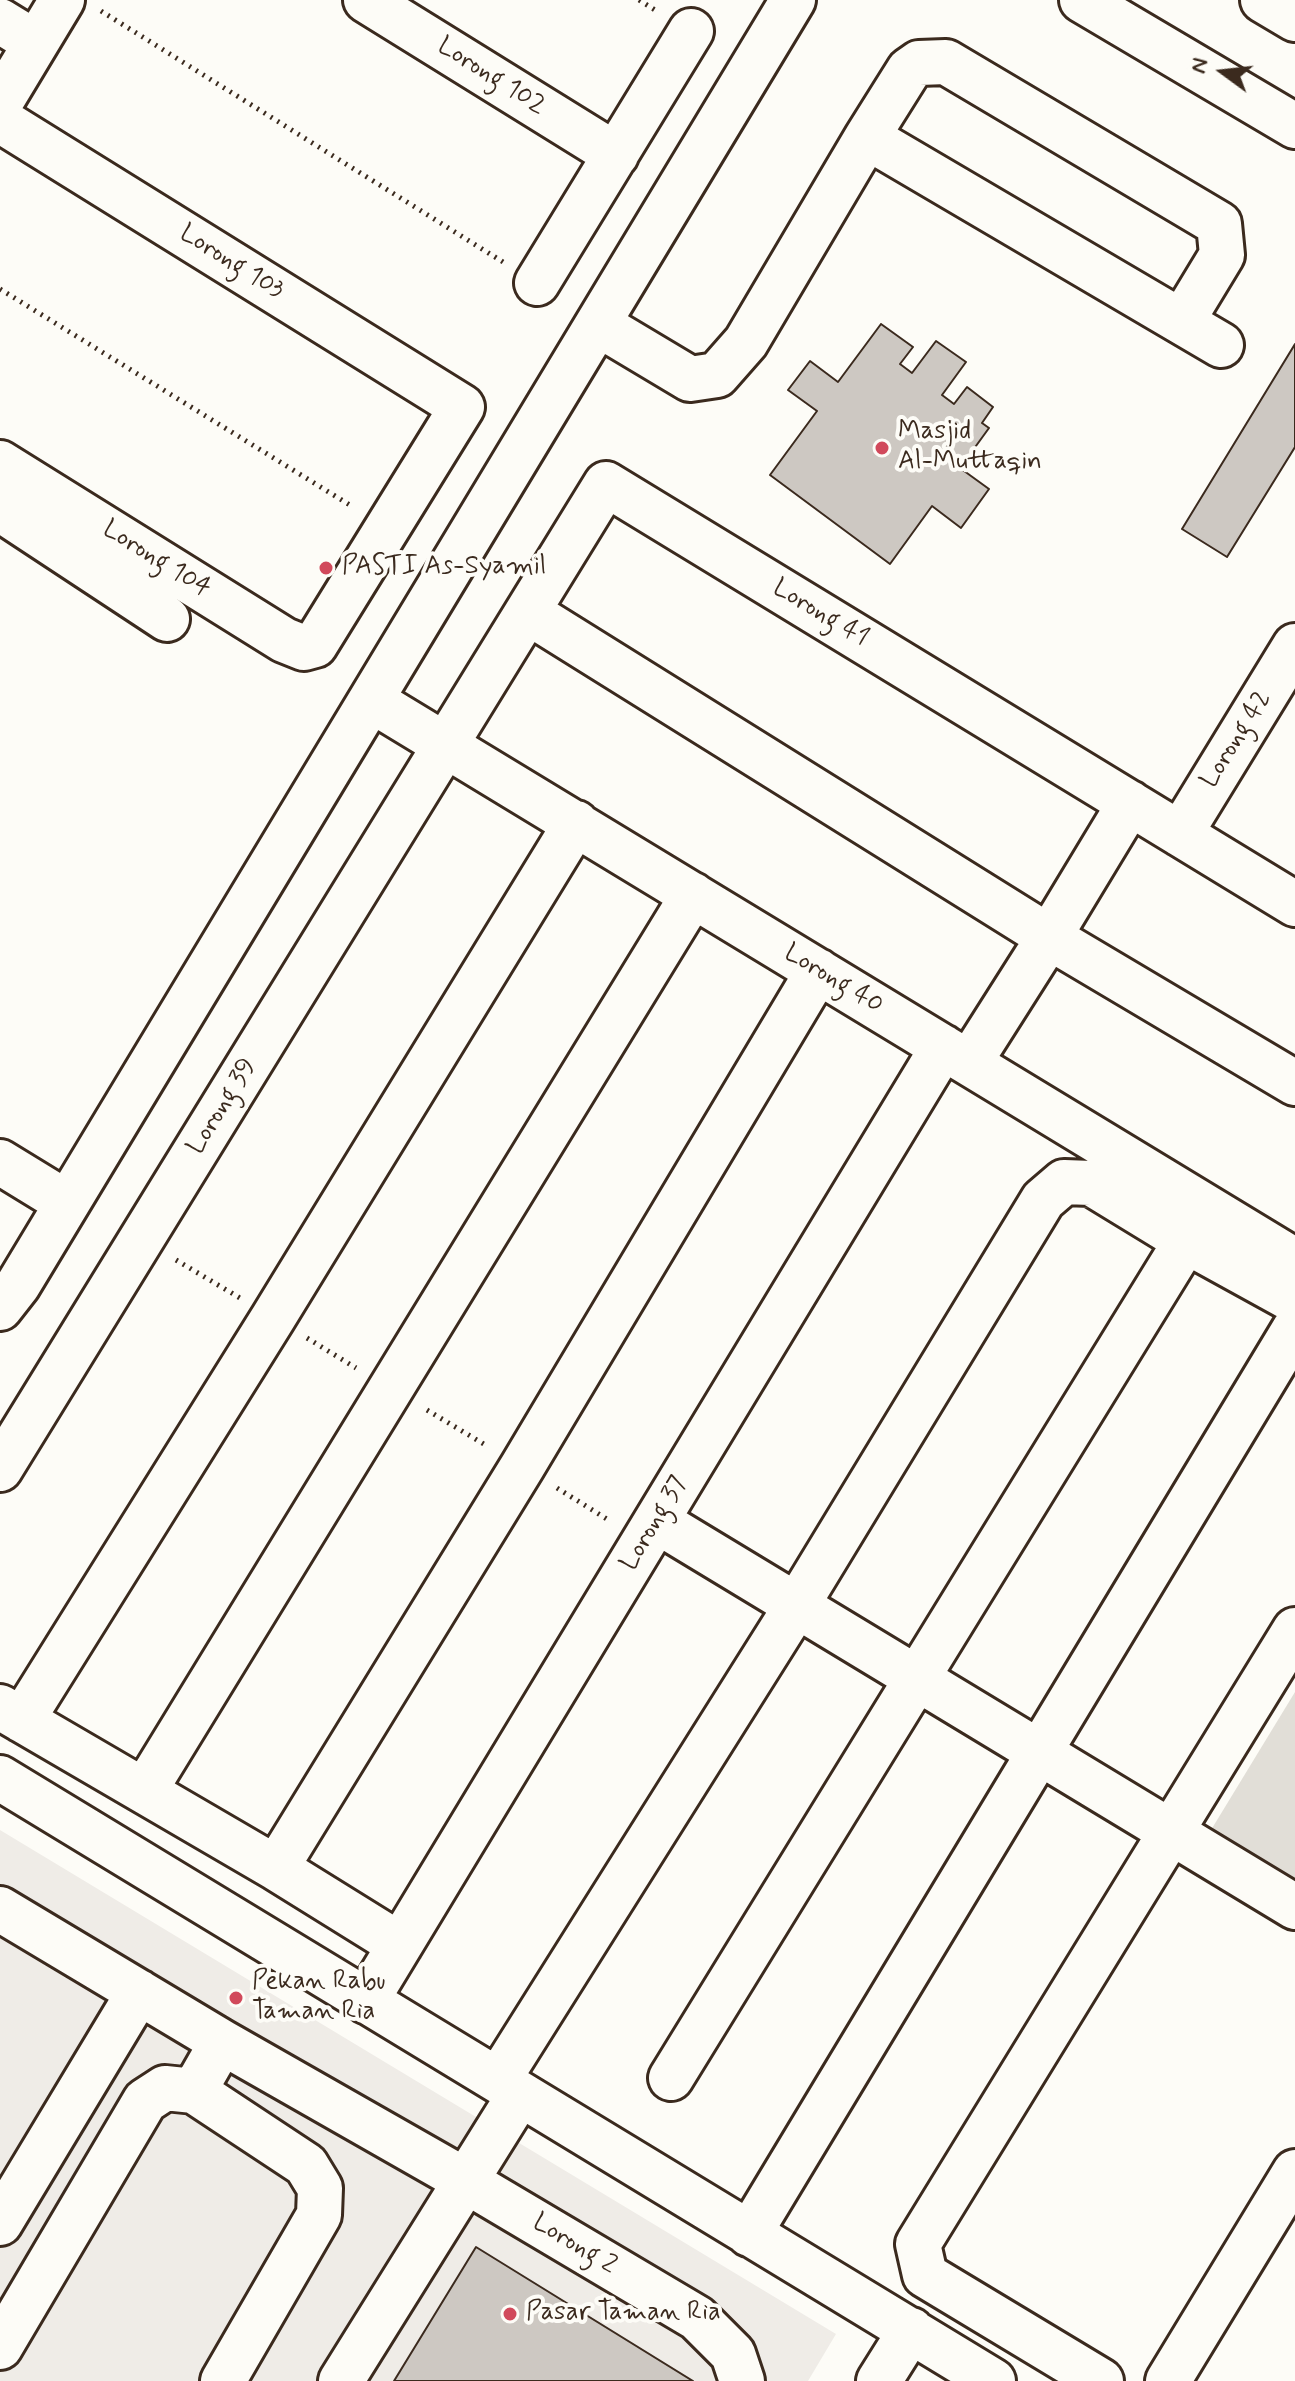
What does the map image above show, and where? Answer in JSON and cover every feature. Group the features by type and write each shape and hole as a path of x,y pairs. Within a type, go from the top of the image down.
{"street":[{"name":"Lorong 102","path":"366,0 616,155"},
{"path":"0,1330 9,1297 793,0"},
{"path":"1082,0 1295,126"},
{"path":"1263,0 1295,19"},
{"path":"0,103 18,32 79,4"},
{"path":"537,283 691,31"},
{"path":"598,324 690,379 717,375 746,342 909,70 919,63 946,62 1219,224 1222,255 1182,321"},
{"name":"Lorong 103","path":"0,120 462,407 387,528"},
{"path":"867,137 1221,345"},
{"name":"Lorong 104","path":"0,463 284,640 304,648 315,645 387,528"},
{"name":"Lorong 41","path":"446,745 606,484 1295,904"},
{"path":"0,509 167,619"},
{"path":"528,612 1049,937 1295,1083"},
{"name":"Lorong 42","path":"1180,834 1295,646"},
{"name":"Lorong 40","path":"371,700 1295,1261"},
{"name":"Lorong 39","path":"0,1469 446,745"},
{"name":"Lorong 37","path":"366,2001 657,1521 956,1055 1049,937 1130,803"},
{"path":"400,1945 145,1790 11,1714 265,1332 576,823"},
{"path":"145,1790 693,895"},
{"path":"276,1868 522,1467 818,971"},
{"path":"0,1162 67,1203"},
{"path":"341,2381 466,2181 509,2087 1043,1200 1064,1182 1091,1183 1186,1241 1295,1301"},
{"path":"671,2078 1186,1241"},
{"path":"749,2234 1295,1328"},
{"path":"657,1521 1295,1907"},
{"path":"1101,2381 925,2275 918,2244 1295,1630"},
{"path":"0,1778 993,2381"},
{"name":"Lorong 2","path":"0,1909 697,2318 733,2354 742,2381"},
{"path":"0,2223 139,1992"},
{"path":"194,2091 222,2042"},
{"path":"0,2347 145,2101 165,2088 194,2091 306,2165 320,2188 319,2215 223,2381"},
{"path":"1168,2381 1295,2172"},
{"path":"879,2381 911,2330"}],"path":[{"path":"79,4 537,283"},
{"path":"0,289 387,528"}],"shaded area":[{"path":"1295,1692 1295,1882 1211,1830"},
{"path":"0,1830 836,2334 808,2381 0,2381"}],"building":[{"name":"Masjid Al-Muttaqin","path":"881,324 913,347 900,364 912,373 936,341 966,362 942,395 954,404 967,387 993,407 982,423 989,428 960,468 989,489 961,528 932,506 890,564 770,475 817,411 788,390 810,361 838,382"},
{"path":"1295,344 1295,447 1227,557 1182,529"},
{"name":"Pasar Taman Ria","path":"476,2247 693,2381 394,2381"}],"place":[{"name":"Masjid Al-Muttaqin","path":"882,448"},
{"name":"PASTI As-Syamil","path":"326,568"},
{"name":"Pekan Rabu Taman Ria","path":"236,1998"},
{"name":"Pasar Taman Ria","path":"510,2314"}]}
